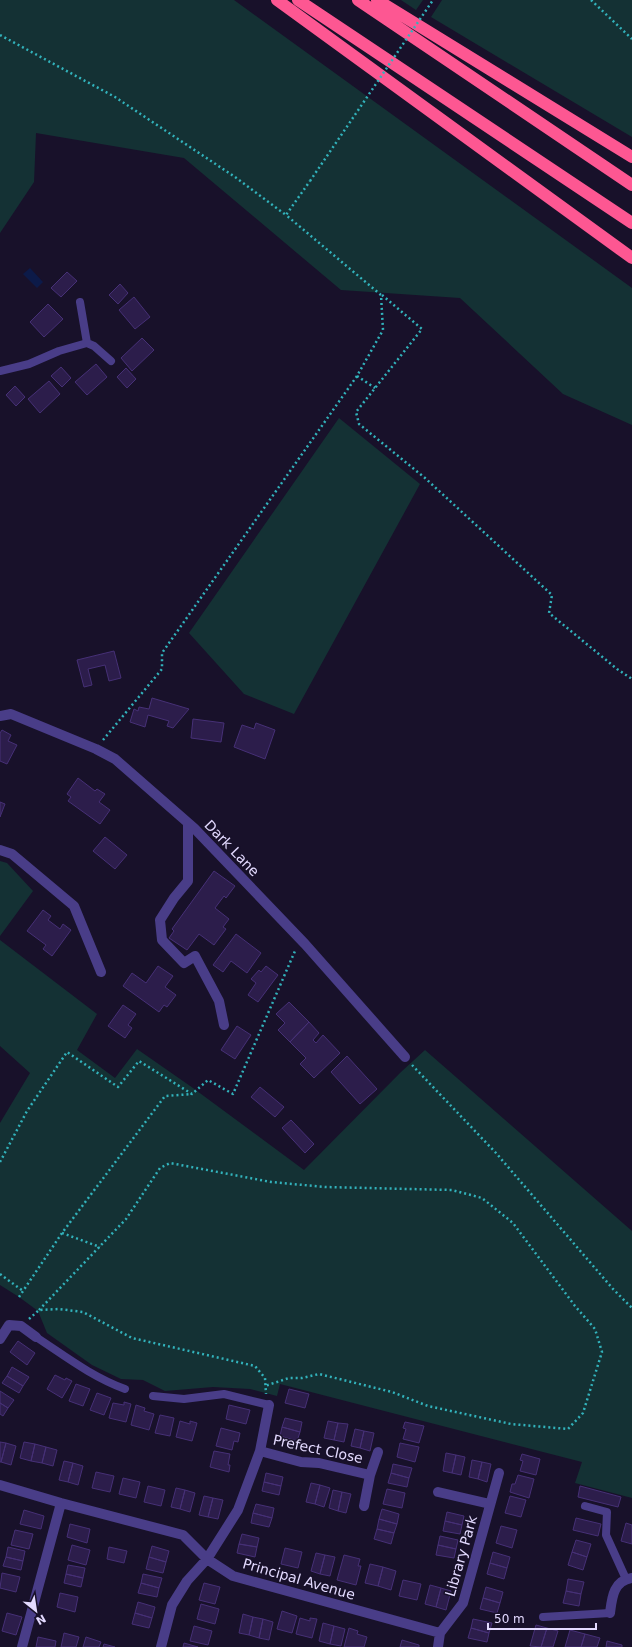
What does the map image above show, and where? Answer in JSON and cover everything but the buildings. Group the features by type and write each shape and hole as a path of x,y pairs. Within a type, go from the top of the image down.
{"highway":[{"path":"278,0 632,258"},
{"path":"298,0 632,223"},
{"path":"358,0 632,185"},
{"path":"377,0 632,157"}],"street":[{"name":"Dark Lane","path":"0,716 11,714 96,748 115,759 188,823 300,940 405,1057"},
{"path":"188,823 188,881 174,898 160,920 162,940 184,963 195,956 219,1000 224,1025"},
{"path":"0,850 12,854 74,906 101,972"},
{"path":"0,1339 9,1325 21,1326 36,1337"},
{"path":"160,1647 172,1605 187,1581 207,1559 238,1510 260,1450 269,1405"},
{"name":"Prefect Close","path":"260,1450 301,1462 319,1463 370,1475"},
{"name":"Prefect Close","path":"364,1506 370,1475 378,1452"},
{"name":"Library Park","path":"440,1633 463,1603 499,1474"},
{"name":"Principal Avenue","path":"0,1485 61,1503 183,1535 207,1559 233,1576 440,1633"},
{"name":"Library Park","path":"438,1492 490,1504"},
{"path":"22,1647 61,1503"},
{"path":"610,1613 613,1591 629,1578"},
{"path":"438,1647 440,1633"}],"lane":[{"path":"80,302 87,343"},
{"path":"0,371 29,364 59,351 87,343 94,346 111,361"},
{"path":"36,1337 78,1366 109,1383 125,1389"},
{"path":"153,1396 184,1399 224,1394 269,1405"},
{"path":"585,1506 607,1512 606,1535 629,1578"},
{"path":"543,1617 610,1613"}],"path":[{"path":"286,215 433,0"},
{"path":"591,0 632,39"},
{"path":"0,35 115,97 235,177 286,215 422,329 356,412 359,424 425,478 552,594 549,613 616,669 632,679"},
{"path":"96,748 162,669 162,652 356,376 383,330 381,295"},
{"path":"356,376 375,388"},
{"path":"19,1296 62,1233 165,1096 192,1094 208,1080 233,1094 300,940"},
{"path":"0,1162 27,1111 67,1052 118,1087 140,1061 192,1094"},
{"path":"405,1057 496,1153 613,1289 632,1308"},
{"path":"21,1326 39,1310 126,1219 160,1168 170,1163 271,1182 317,1187 452,1190 482,1198 513,1223 575,1306 595,1329 602,1352 583,1413 568,1429 511,1424 428,1406 392,1392 319,1374 302,1378 289,1378 265,1386"},
{"path":"62,1233 100,1247"},
{"path":"0,1274 23,1291"},
{"path":"39,1310 59,1309 83,1312 132,1338 255,1366 265,1378 269,1405"}],"green space":[{"path":"0,0 234,0 632,288 632,425 563,394 460,298 341,290 184,158 36,133 34,182 0,233"},
{"path":"401,0 423,0 416,10"},
{"path":"442,0 632,0 632,137 431,17"},
{"path":"339,418 420,484 294,714 244,694 189,633"},
{"path":"0,861 7,863 33,891 0,936"},
{"path":"0,940 97,1014 77,1050 115,1078 137,1049 193,1088 304,1170 401,1072 425,1050 632,1231 632,1498 575,1483 582,1462 280,1384 277,1396 250,1389 213,1387 165,1391 143,1380 121,1379 92,1365 47,1333 38,1311 0,1285 0,1123 30,1073 0,1046"}],"water":[{"path":"30,268 43,282 37,288 23,274"}]}
